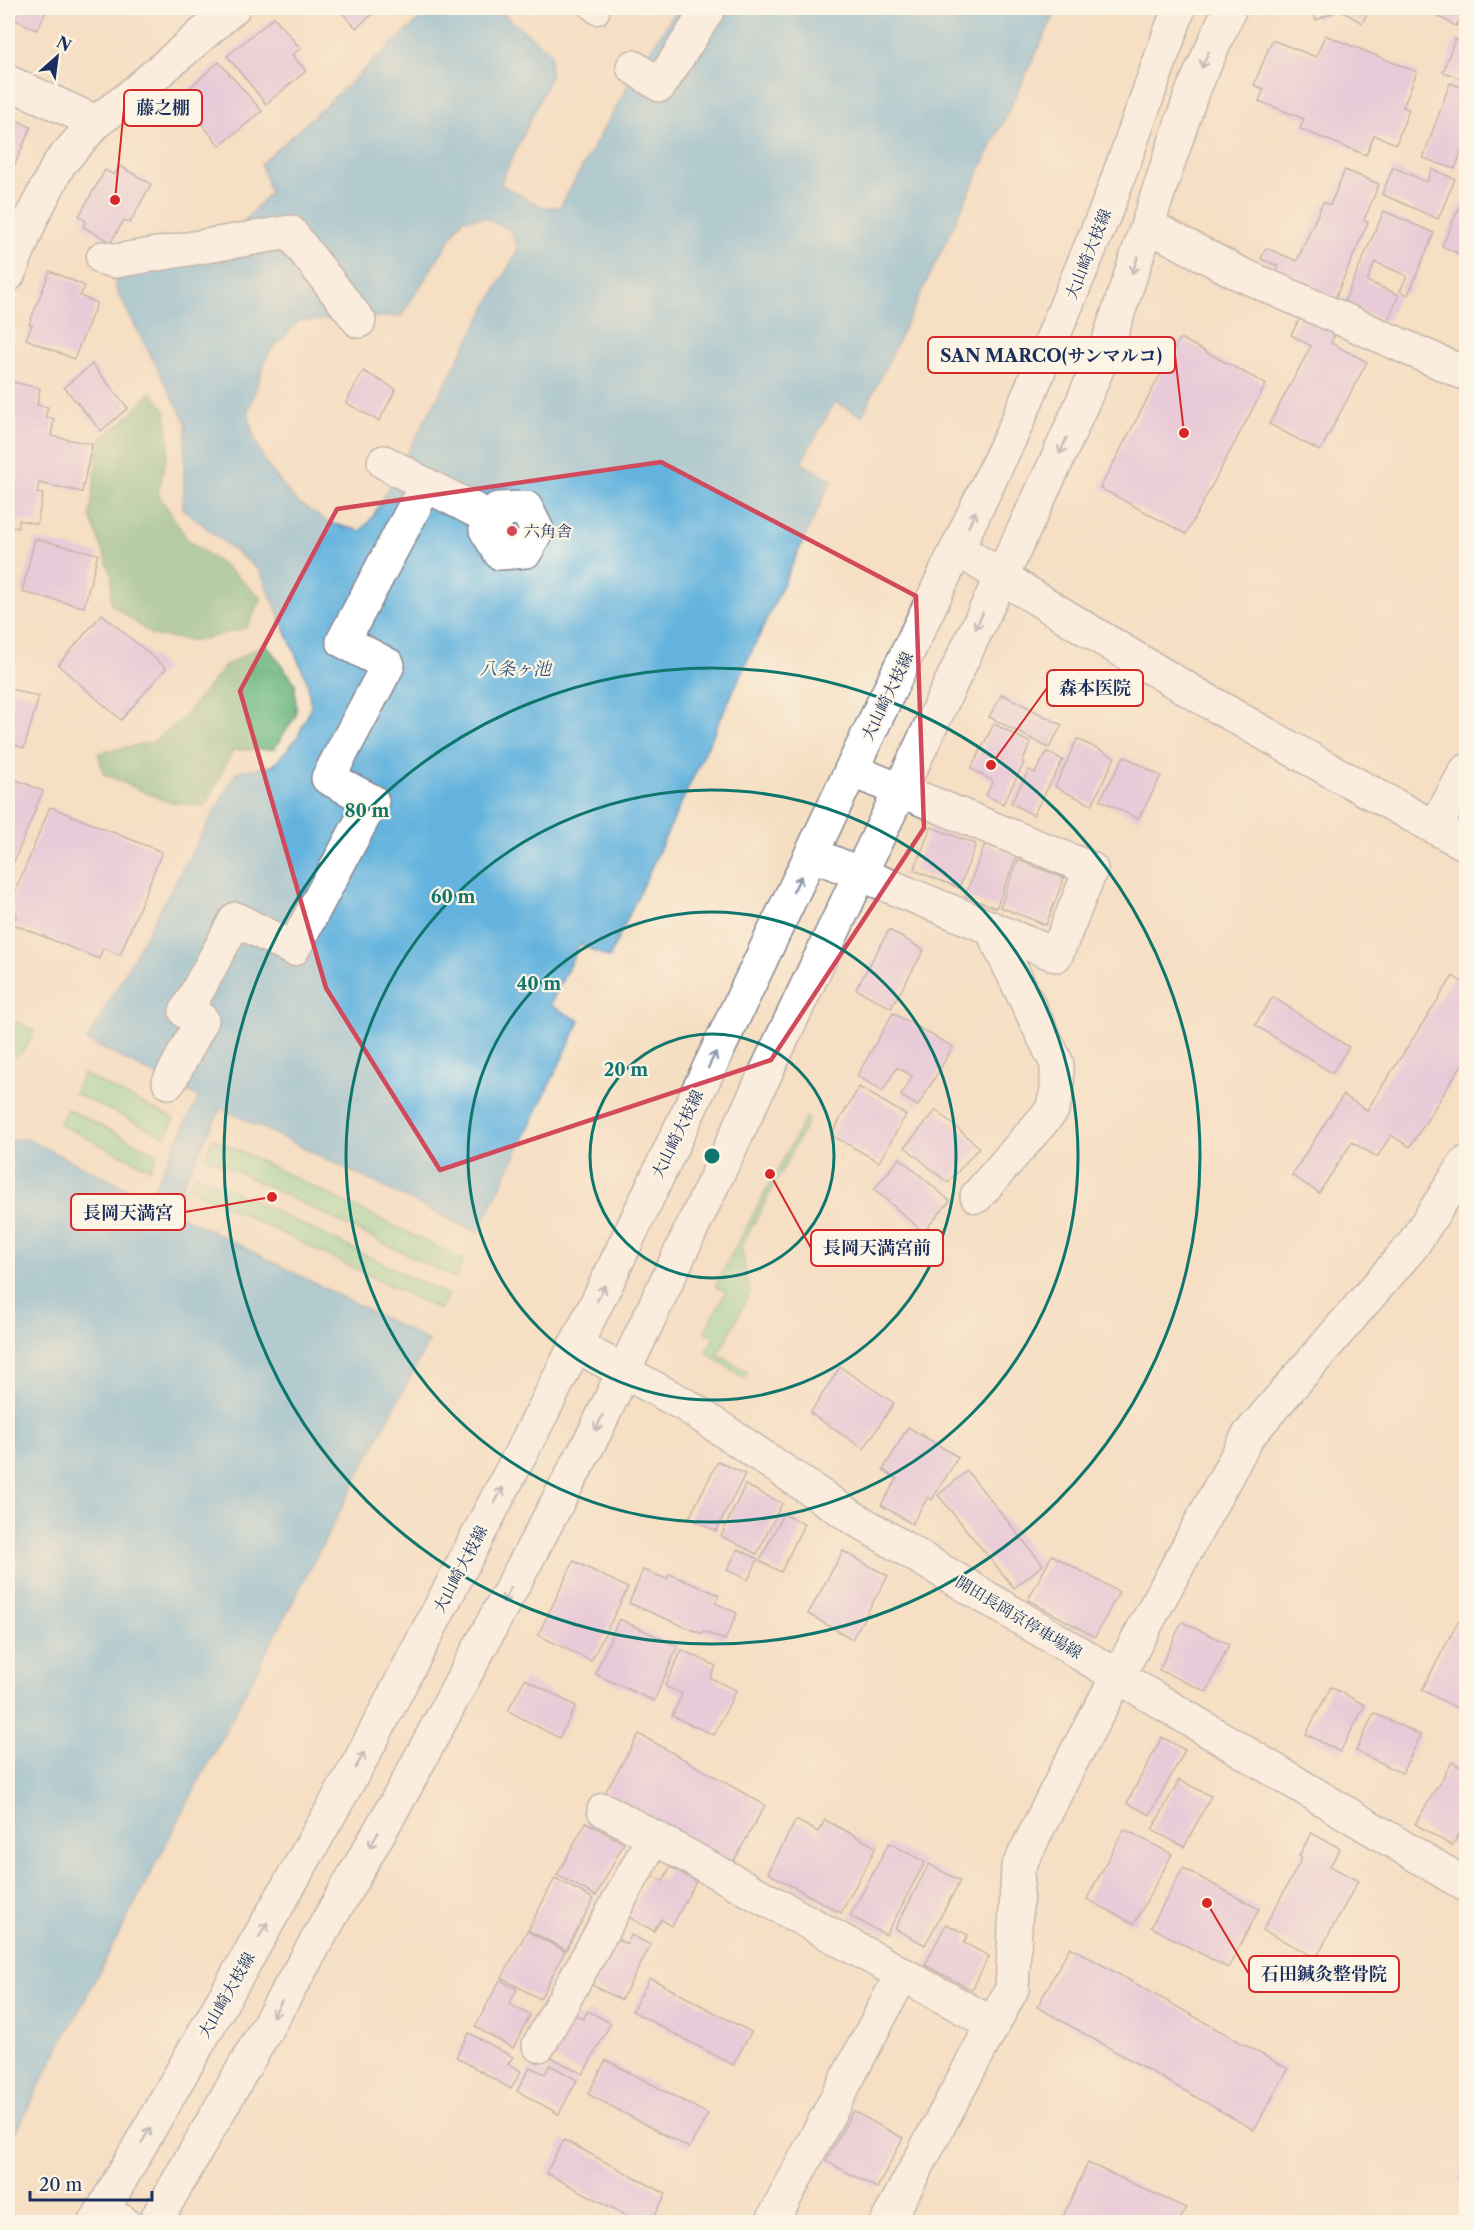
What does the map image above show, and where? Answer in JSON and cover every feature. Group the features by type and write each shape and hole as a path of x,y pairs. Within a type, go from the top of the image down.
{"street":[{"path":"8,275 32,216 59,164 96,122 127,99 233,8"},
{"path":"633,67 660,85 709,8"},
{"name":"大山崎大枝線","path":"107,2219 360,1761 575,1345 958,549 1057,332 1109,203 1153,75 1179,8"},
{"path":"155,2223 404,1789 589,1442 1001,576 1106,349 1191,95 1230,8"},
{"path":"8,82 96,122"},
{"path":"1149,226 1236,272 1467,374"},
{"path":"103,258 115,261 290,232 359,321"},
{"path":"384,462 494,520"},
{"path":"169,1082 202,1020 186,1012 236,919 293,949 372,801 328,778 388,665 343,641 426,484"},
{"path":"958,549 1200,697 1467,843"},
{"path":"812,854 1056,955 1091,869 851,770"},
{"path":"1435,827 1467,771"},
{"path":"977,1196 1052,1110 1057,1091 1057,1064 991,928"},
{"path":"887,2223 1012,1989 1018,1868 1068,1768 1248,1436 1412,1246 1467,1163"},
{"name":"開田長岡京停車場線","path":"575,1345 687,1406 852,1517 1467,1885"},
{"path":"604,1810 993,2024"},
{"path":"539,2045 654,1837"},
{"path":"772,2223 902,1974"}],"highlighted area":[{"path":"661,462 916,596 924,828 771,1060 440,1170 326,988 240,691 337,509"}],"green space":[{"path":"151,392 166,411 169,447 158,494 187,539 236,575 262,599 246,628 195,641 152,635 111,604 112,576 90,516 99,441 132,414"},
{"path":"265,643 295,683 296,715 274,749 233,750 205,807 165,801 104,774 98,753 153,742 183,718 225,666"},
{"path":"8,1018 34,1031 26,1048 10,1062 8,1060"},
{"path":"83,1074 174,1119 166,1137 74,1093"},
{"path":"67,1109 158,1154 150,1169 59,1124"},
{"path":"806,1117 809,1120 741,1247 750,1293 718,1355 748,1372 744,1378 706,1352 714,1337 705,1331 726,1292 715,1286"},
{"path":"213,1138 464,1260 455,1278 205,1156"},
{"path":"196,1173 448,1295 440,1310 189,1188"}],"water":[{"name":"八条ヶ池","path":"472,8 496,8 551,53 550,78 500,184 542,207 560,207 635,73 678,8 1060,8 1054,16 862,416 835,402 801,463 832,479 609,958 580,944 550,1005 580,1021 478,1233 221,1108 170,1210 429,1341 8,2146 8,1146 11,1140 25,1138 148,1199 199,1097 87,1041 237,771 273,766 297,738 311,707 307,681 260,571 183,509 186,423 117,291 107,249 232,235 270,192 261,164 419,20","holes":["485,218 511,231 518,249 372,518 361,531 329,523 295,500 266,464 253,435 248,411 269,352 299,321 401,316 463,219"]}],"building":[{"path":"8,8 48,8 37,30 8,16"},
{"path":"338,8 380,8 356,28"},
{"path":"1311,8 1333,8 1335,12 1316,20"},
{"path":"1337,8 1370,8 1362,23"},
{"path":"1425,8 1466,8 1456,26"},
{"path":"274,17 301,49 292,55 306,71 266,104 227,56"},
{"path":"1325,35 1417,72 1403,107 1409,109 1396,144 1374,135 1366,155 1300,129 1304,119 1259,101 1264,89 1254,85 1272,40 1316,57"},
{"path":"1455,39 1466,43 1466,80 1443,72"},
{"path":"219,62 262,111 220,146 179,97"},
{"path":"1450,83 1466,89 1466,137 1455,169 1423,158"},
{"path":"8,116 31,127 8,180"},
{"path":"120,166 151,184 130,223 124,220 111,242 83,227 86,221 79,216 105,170 114,175"},
{"path":"1393,167 1427,182 1432,169 1455,179 1438,219 1382,194"},
{"path":"1345,170 1379,184 1364,220 1368,222 1335,298 1273,279 1278,266 1261,259 1266,248 1297,261 1323,202 1330,205"},
{"path":"1462,201 1466,203 1466,257 1442,246"},
{"path":"1384,211 1434,233 1408,295 1400,291 1407,276 1375,262 1367,281 1399,295 1387,322 1343,304"},
{"path":"50,271 85,286 80,296 97,303 74,359 26,339 32,325 29,324"},
{"path":"1302,314 1336,332 1331,343 1367,362 1320,451 1269,424 1311,346 1291,335"},
{"path":"1180,338 1266,384 1186,534 1100,488"},
{"path":"92,364 128,408 101,431 64,387"},
{"path":"363,371 396,389 379,421 346,403"},
{"path":"8,381 40,388 37,405 48,407 45,417 54,419 51,436 92,444 82,492 39,483 37,493 43,494 37,524 19,520 18,528 12,527 10,538 8,538"},
{"path":"35,539 98,554 84,607 22,592"},
{"path":"102,614 166,668 121,720 58,665"},
{"path":"8,688 39,697 24,748 8,743"},
{"path":"1002,694 1062,725 1049,748 989,717"},
{"path":"994,724 1031,743 1022,762 1024,763 1003,804 986,795 993,781 971,769"},
{"path":"1077,739 1115,757 1092,805 1055,787"},
{"path":"1047,752 1063,760 1033,815 1011,803 1029,770 1035,773"},
{"path":"1124,756 1161,776 1138,819 1100,800"},
{"path":"8,776 43,791 8,876"},
{"path":"50,807 162,852 120,955 103,948 99,959 13,924 17,913 8,909"},
{"path":"931,827 976,844 959,888 914,870"},
{"path":"985,844 1017,856 996,908 965,896"},
{"path":"1018,860 1064,878 1046,925 1000,907"},
{"path":"889,930 924,950 891,1008 856,989"},
{"path":"1453,976 1466,985 1466,1058 1410,1147 1391,1135 1377,1157 1352,1142 1319,1193 1292,1175 1343,1095 1367,1110"},
{"path":"1273,997 1349,1047 1332,1073 1255,1025"},
{"path":"893,1013 953,1047 918,1106 901,1096 912,1076 897,1067 883,1091 857,1076"},
{"path":"859,1087 906,1115 879,1162 831,1135"},
{"path":"936,1110 979,1147 948,1183 905,1147"},
{"path":"900,1158 950,1201 923,1232 874,1189"},
{"path":"840,1367 894,1403 864,1449 810,1413"},
{"path":"908,1427 958,1457 932,1500 928,1497 912,1524 881,1505 897,1479 883,1470"},
{"path":"718,1461 745,1474 716,1531 689,1518"},
{"path":"967,1471 1043,1565 1014,1588 938,1495"},
{"path":"745,1485 782,1503 757,1554 721,1536"},
{"path":"783,1514 804,1524 781,1572 760,1561"},
{"path":"738,1549 758,1559 748,1580 727,1570"},
{"path":"843,1551 888,1576 852,1639 808,1614"},
{"path":"1052,1555 1119,1592 1095,1637 1028,1600"},
{"path":"574,1561 628,1588 591,1661 538,1635"},
{"path":"643,1570 667,1579 669,1574 719,1595 715,1603 737,1613 725,1640 703,1631 702,1634 629,1603"},
{"path":"619,1619 678,1646 654,1701 595,1674"},
{"path":"1182,1622 1229,1644 1207,1692 1159,1670"},
{"path":"1458,1622 1466,1627 1466,1713 1422,1690"},
{"path":"682,1650 716,1666 710,1678 736,1690 714,1735 672,1716 682,1694 665,1686"},
{"path":"525,1679 576,1706 559,1738 508,1711"},
{"path":"1331,1687 1365,1705 1340,1752 1306,1734"},
{"path":"1374,1713 1421,1735 1402,1773 1356,1751"},
{"path":"639,1734 765,1805 732,1864 605,1793"},
{"path":"1162,1737 1185,1750 1150,1815 1127,1803"},
{"path":"1452,1762 1466,1770 1466,1823 1452,1846 1415,1824"},
{"path":"1179,1780 1211,1796 1184,1847 1152,1830"},
{"path":"796,1820 818,1832 825,1820 876,1847 841,1913 768,1873"},
{"path":"586,1822 624,1843 596,1896 557,1875"},
{"path":"1124,1829 1172,1854 1134,1924 1087,1899"},
{"path":"1311,1833 1340,1848 1330,1866 1358,1881 1316,1958 1263,1930 1302,1858 1299,1856"},
{"path":"889,1843 925,1862 886,1935 850,1916"},
{"path":"929,1864 960,1881 925,1945 895,1929"},
{"path":"670,1867 696,1881 672,1926 661,1919 654,1931 628,1917 651,1875 663,1881"},
{"path":"1183,1868 1259,1909 1228,1968 1151,1927"},
{"path":"555,1878 594,1899 566,1950 528,1930"},
{"path":"946,1924 968,1935 964,1943 989,1956 972,1990 925,1965"},
{"path":"527,1931 565,1951 540,1999 502,1978"},
{"path":"631,1935 651,1945 621,2000 592,1985 617,1939 627,1944"},
{"path":"1070,1947 1288,2069 1254,2130 1037,2007"},
{"path":"650,1978 751,2032 733,2065 632,2011"},
{"path":"500,1980 517,1989 509,2004 530,2015 513,2048 475,2027"},
{"path":"588,2011 611,2023 583,2074 551,2057 574,2014 583,2019"},
{"path":"469,2033 513,2057 508,2064 521,2071 511,2089 456,2057"},
{"path":"606,2060 708,2114 689,2148 588,2094"},
{"path":"550,2065 577,2080 559,2114 517,2091 530,2067 545,2074"},
{"path":"853,2111 903,2138 877,2188 826,2161"},
{"path":"564,2140 666,2194 651,2222 639,2222 546,2173"},
{"path":"1088,2163 1186,2208 1179,2222 1061,2221"},
{"path":"1466,2163 1466,2184 1458,2179"}],"place":[{"name":"藤之棚","path":"115,200"},
{"name":"SAN MARCO(サンマルコ)","path":"1184,433"},
{"name":"六角舎","path":"512,531"},
{"name":"森本医院","path":"991,765"},
{"name":"長岡天満宮前","path":"770,1174"},
{"name":"長岡天満宮","path":"272,1197"},
{"name":"石田鍼灸整骨院","path":"1207,1903"}]}
